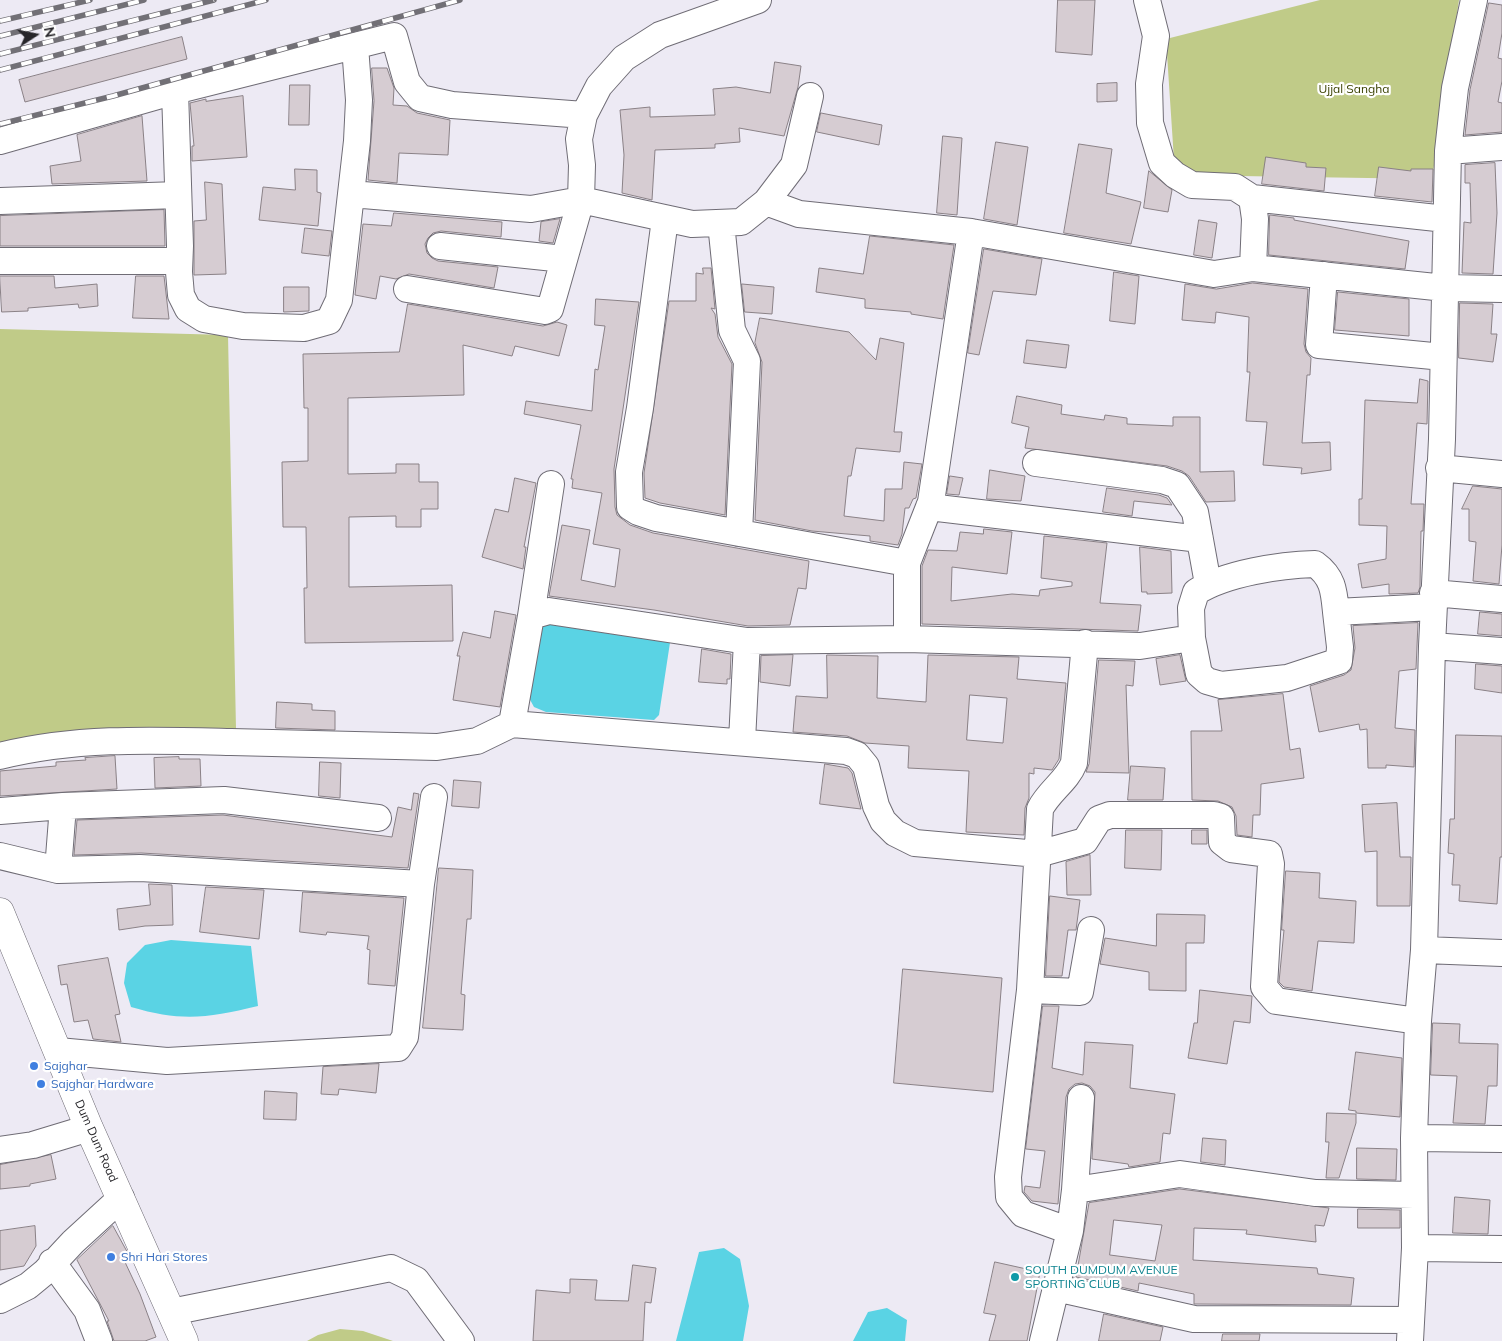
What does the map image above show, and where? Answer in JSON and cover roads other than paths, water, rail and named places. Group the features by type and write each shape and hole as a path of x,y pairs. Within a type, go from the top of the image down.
{"main road":[{"name":"Dum Dum Road","path":"0,912 89,1128 184,1341"}],"street":[{"path":"407,289 545,311 552,304 581,200 582,165 579,139 584,115 599,86 624,58 660,35 758,0"},
{"path":"1148,0 1156,36 1148,84 1150,123 1162,163 1175,175 1192,185 1235,187 1252,198 1446,219"},
{"path":"1056,1288 1194,1319 1217,1330 1411,1330 1415,1248 1414,1138 1418,1020 1424,950 1433,600 1444,357 1448,151 1455,88 1474,0"},
{"path":"0,141 175,92 394,36 407,82 420,98 452,105 584,115"},
{"path":"175,92 181,295 188,309 204,319 244,326 304,328 319,325 329,321 339,300 351,194 358,108 356,46"},
{"path":"351,194 531,209 581,200 692,224 741,222 766,202 794,165 810,96"},
{"path":"1448,151 1502,147"},
{"path":"0,201 178,195"},
{"path":"1252,198 1255,219 1253,268"},
{"path":"766,202 799,214 971,232 1214,274 1253,268 1445,288 1502,289"},
{"path":"664,219 640,408 629,472 630,506 638,512 656,518 907,563"},
{"path":"721,223 732,330 747,361 739,533"},
{"path":"908,638 907,563 929,507 971,232"},
{"path":"440,246 564,259"},
{"path":"0,260 179,261"},
{"path":"1324,275 1318,345 1444,357"},
{"path":"1036,463 1162,480 1177,485 1195,512 1208,584"},
{"path":"1439,468 1501,466"},
{"path":"512,724 551,484"},
{"path":"929,507 1200,539"},
{"path":"1315,564 1324,570 1334,585 1336,612 1340,647 1339,661 1287,678 1221,684 1212,683 1199,674 1192,638 1191,608 1196,592 1208,584 1252,573 1315,564"},
{"path":"1336,612 1433,600 1502,599"},
{"path":"531,616 549,611 747,641 908,638 1140,646 1192,638"},
{"path":"742,741 747,641"},
{"path":"1070,1231 1023,1214 1009,1197 1008,1177 1030,990 1040,809 1045,798 1070,775 1074,763 1084,643"},
{"path":"1432,646 1502,651"},
{"path":"0,756 32,748 82,742 152,740 437,747 477,741 512,724 832,749 857,755 866,766 876,806 883,821 895,833 915,844 1038,854 1085,841 1099,819 1110,815 1214,815 1221,817 1222,842 1231,849 1269,854 1271,864 1264,986 1276,1001 1418,1020"},
{"path":"58,1051 167,1061 398,1048 405,1037 421,884 434,797"},
{"path":"0,811 63,806 224,800 378,818"},
{"path":"58,870 63,806"},
{"path":"0,856 58,870 140,868 421,884"},
{"path":"1030,990 1080,992 1091,930"},
{"path":"1424,950 1502,953"},
{"path":"1043,1341 1070,1231 1075,1190 1081,1098"},
{"path":"0,1150 33,1145 89,1128"},
{"path":"1414,1138 1502,1139"},
{"path":"1075,1190 1180,1174 1316,1193 1414,1195"},
{"path":"0,1300 28,1286 45,1272 52,1262 121,1198"},
{"path":"1415,1248 1502,1249"},
{"path":"52,1262 88,1310 99,1341"},
{"path":"171,1312 391,1268 416,1280 461,1341"}],"water":[{"path":"546,622 671,636 659,715 654,720 546,712 534,707 528,696 541,627"},
{"path":"171,940 251,946 258,1006 195,1017 165,1015 131,1007 124,983 127,963 145,945"},
{"path":"724,1248 740,1259 749,1306 743,1341 676,1341 699,1252"},
{"path":"887,1308 907,1320 905,1341 853,1341 868,1312"}],"railway":[{"path":"0,21 90,0"},
{"path":"0,36 144,0"},
{"path":"0,54 214,0"},
{"path":"0,70 266,0"},
{"path":"0,124 113,96 460,0"}],"place":[{"name":"Sajghar","path":"34,1066"},
{"name":"Sajghar Hardware","path":"41,1084"},
{"name":"Shri Hari Stores","path":"111,1257"},
{"name":"SOUTH DUMDUM AVENUE SPORTING CLUB","path":"1015,1277"}],"park label":[{"name":"Ujjal Sangha","path":"1354,89"}]}
